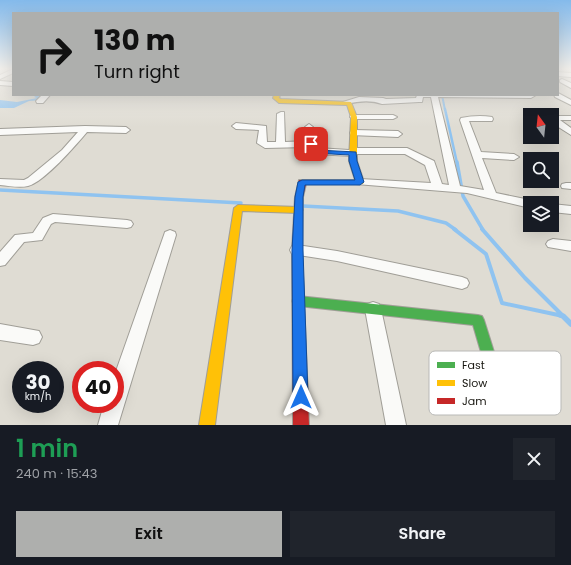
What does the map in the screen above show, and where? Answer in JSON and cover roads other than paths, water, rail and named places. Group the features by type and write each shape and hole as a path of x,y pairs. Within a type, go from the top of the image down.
{"street":[{"path":"40,101 45,96"},
{"path":"277,96 276,98 279,100 347,102 359,99 419,100 420,96"},
{"path":"439,96 460,190"},
{"path":"559,96 571,103"},
{"path":"382,100 422,108"},
{"path":"354,117 393,117 382,100"},
{"path":"347,102 350,105 354,117 353,161 360,182"},
{"path":"280,145 281,114"},
{"path":"489,119 472,118 464,120 478,156 477,159 492,196"},
{"path":"559,118 571,118"},
{"path":"559,123 571,132"},
{"path":"236,126 280,129"},
{"path":"309,127 312,151 407,151 430,163 438,186"},
{"path":"263,128 262,143 265,145 311,144"},
{"path":"0,182 26,183 32,180 66,152 85,129"},
{"path":"0,132 85,129 126,130"},
{"path":"354,133 398,134"},
{"path":"478,156 483,154 514,157"},
{"path":"301,425 297,250 302,182 360,182 438,186 523,203"},
{"path":"207,425 238,208 299,207"},
{"path":"559,209 571,210"},
{"path":"0,261 18,239 24,237 37,237 47,221 53,218 127,224"},
{"path":"124,376 170,235"},
{"path":"553,244 571,246"},
{"path":"297,250 337,256 462,283"},
{"path":"298,301 478,320 487,351"},
{"path":"373,308 396,425"},
{"path":"0,332 33,337"},
{"path":"108,425 112,413"}],"water":[{"path":"47,96 43,100 29,101 14,108 0,108 0,100 17,102 37,98 34,97"}],"waterway":[{"path":"442,96 445,110"},
{"path":"445,109 457,163"},
{"path":"457,162 463,196 483,230"},
{"path":"0,190 241,203"},
{"path":"303,206 398,211 446,223 456,230"},
{"path":"454,229 486,254 502,303 563,316"},
{"path":"482,229 525,278 562,315"},
{"path":"563,316 571,324"}]}
